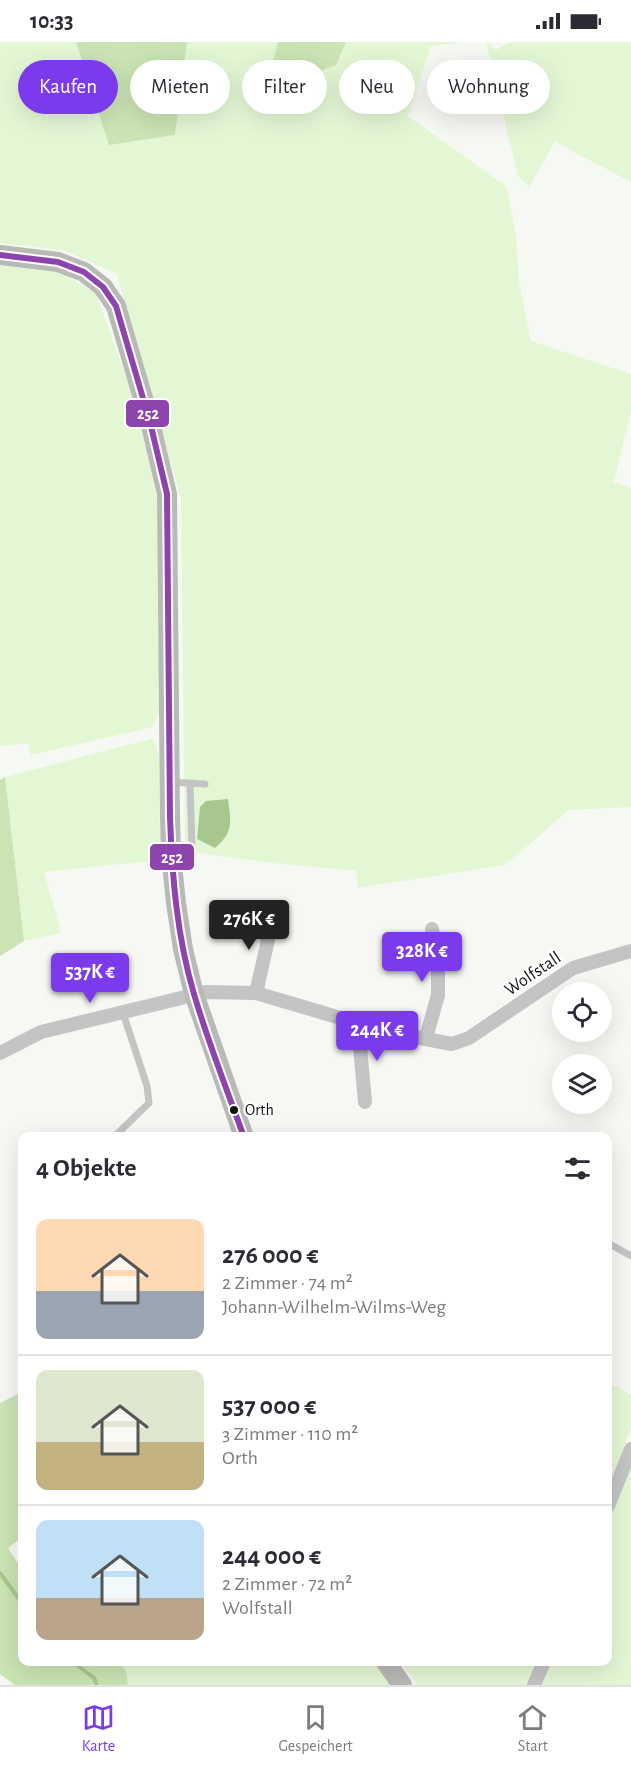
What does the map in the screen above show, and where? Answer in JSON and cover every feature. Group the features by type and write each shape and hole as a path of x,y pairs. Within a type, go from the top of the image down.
{"main road":[{"path":"0,255 58,262 84,272 103,287 116,306 150,422 167,494 171,854 176,903 183,949 194,994 242,1132"},
{"path":"389,1666 402,1685"}],"street":[{"path":"255,993 268,940 265,926 268,914"},
{"path":"426,1038 438,995 438,961 432,929"},
{"name":"Wolfstall","path":"194,994 206,992 255,993 388,1032 452,1044 469,1038 573,968 631,951"},
{"path":"0,1053 41,1032 194,994"},
{"path":"358,1024 365,1102"},
{"path":"612,1496 631,1449"},
{"path":"534,1685 541,1666"}],"lane":[{"path":"170,782 205,784"},
{"path":"190,784 192,848"},
{"path":"119,1132 149,1103 147,1086 123,1013"},
{"path":"612,1245 631,1256"}],"shaded area":[{"path":"0,42 76,42 82,60 18,60 18,114 99,114 109,144 175,135 178,114 230,114 230,60 185,60 187,42 278,42 273,60 242,60 242,114 327,114 327,66 336,65 346,42 463,42 431,46 415,95 415,60 339,60 339,114 409,114 408,116 507,187 516,236 519,281 531,341 631,374 631,410 614,482 631,488 631,807 569,810 505,865 358,888 356,871 271,863 185,851 181,498 117,274 63,250 0,243"},
{"path":"76,42 187,42 185,60 130,60 130,114 178,114 175,135 109,145 99,114 118,114 118,60 82,60"},
{"path":"278,42 346,42 336,65 327,68 327,60 273,60"},
{"path":"486,42 496,50 509,42 631,42 631,182 555,142 529,187 518,176 503,114 550,114 550,60 490,60"},
{"path":"0,263 60,271 96,294 133,396 158,502 161,706 153,727 31,755 28,743 0,746"},
{"path":"154,738 159,758 160,860 44,872 61,933 24,941 5,777"},
{"path":"5,777 24,941 0,956 0,780"},
{"path":"228,799 230,826 225,837 215,848 197,839 200,807 206,801"},
{"path":"612,1385 631,1394 631,1427 612,1479"},
{"path":"18,1394 18,1540 8,1548 18,1564 18,1666 122,1666 126,1671 128,1685 15,1685 0,1674 0,1403"},
{"path":"631,1463 631,1685 542,1685 550,1666 612,1666 612,1512"},
{"path":"122,1666 379,1666 392,1685 128,1685 126,1671"},
{"path":"404,1666 535,1666 527,1685 417,1685"}],"waterway":[{"path":"0,1573 18,1598"},
{"path":"78,1666 94,1678 97,1685"}],"transit line":[{"name":"252","path":"0,255 58,262 84,272 103,287 116,306 150,422 167,494 170,817 176,906 183,951 194,994 242,1132"}],"place":[{"name":"Orth","path":"234,1110"}]}
